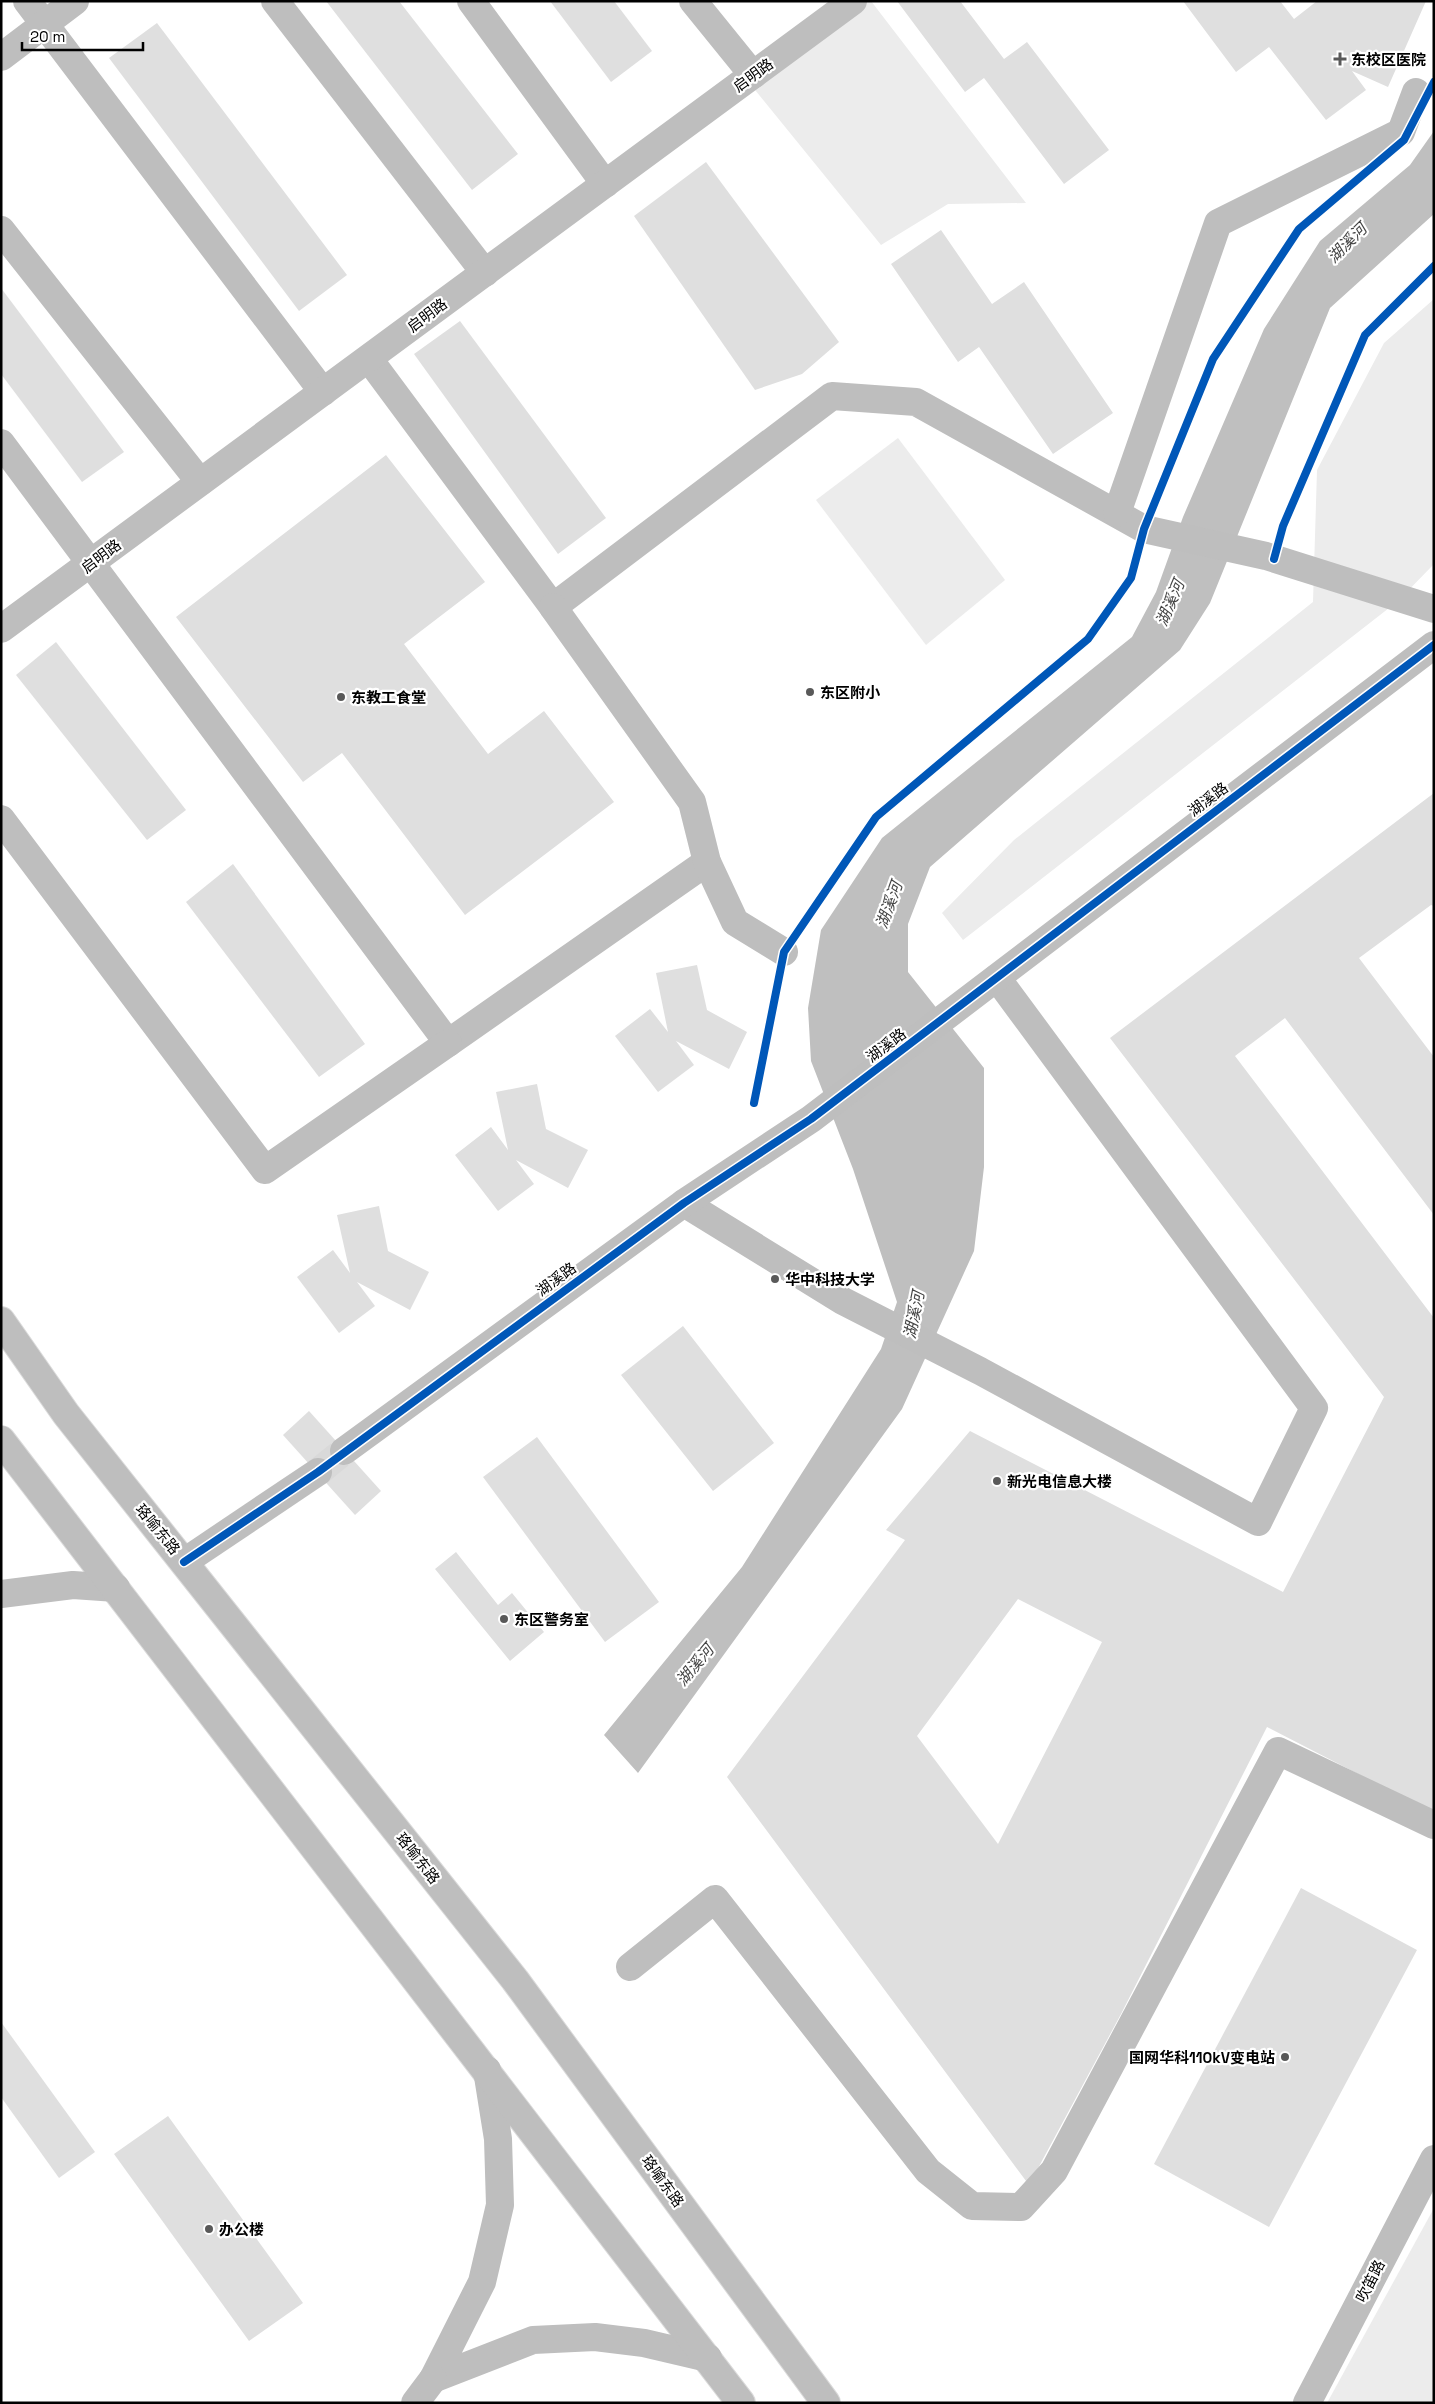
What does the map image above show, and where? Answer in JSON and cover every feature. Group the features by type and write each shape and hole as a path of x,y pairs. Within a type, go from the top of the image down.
{"main road":[{"path":"28,1 323,392"},
{"path":"1,56 74,1"},
{"path":"275,1 484,273"},
{"path":"471,1 605,184"},
{"path":"693,1 753,75"},
{"name":"启明路","path":"1,629 853,1"},
{"path":"1117,513 1218,223 1401,132 1416,92"},
{"path":"1,230 200,482"},
{"path":"369,358 553,607 692,802 707,862 734,922 784,952"},
{"path":"553,607 832,396 916,402 1144,529 1266,556 1434,609"},
{"path":"1,443 448,1043"},
{"name":"湖溪路","path":"344,1451 684,1203 811,1119 1434,644"},
{"path":"1,819 265,1170 707,862"},
{"path":"684,1203 843,1301 980,1372 1258,1522 1314,1408 997,978"},
{"name":"珞喻东路","path":"1,1321 66,1414 515,1980 826,2403"},
{"path":"1,1440 741,2403"},
{"path":"184,1562 318,1472"},
{"path":"1,1594 73,1585 116,1588"},
{"path":"630,1967 715,1899 928,2171 972,2206 1022,2207 1054,2171 1278,1751 1434,1825"},
{"path":"415,2403 433,2379 482,2282 500,2205 498,2139 487,2070"},
{"name":"吹笛路","path":"1307,2403 1434,2159"},
{"path":"433,2379 533,2340 595,2337 644,2343 708,2358"}],"shaded area":[{"path":"863,1 871,1 1026,203 948,204 881,245 751,85"},
{"path":"1434,299 1434,564 1398,601 963,940 942,913 1014,840 1313,602 1317,470 1384,343"},
{"path":"898,438 1005,580 926,645 816,500"},
{"path":"1434,2208 1434,2403 1327,2403"}],"water":[{"name":"湖溪河","path":"1434,131 1434,214 1330,308 1210,603 1180,650 930,867 908,924 908,972 984,1068 984,1167 974,1251 902,1409 638,1773 604,1735 742,1567 881,1349 897,1302 853,1169 811,1061 808,1008 821,930 882,838 1132,637 1156,592 1183,517 1264,329 1320,241 1410,165"}],"building":[{"path":"326,1 399,1 518,154 472,190"},
{"path":"550,1 614,1 652,51 611,82"},
{"path":"897,1 960,1 1004,59 1027,42 1109,150 1064,184 984,78 965,92"},
{"name":"东校区医院","path":"1183,1 1280,1 1294,19 1317,1 1426,1 1388,87 1352,71 1366,90 1326,120 1269,47 1236,72"},
{"path":"157,23 347,275 299,311 109,58"},
{"path":"706,162 839,342 802,374 755,390 634,216"},
{"path":"941,230 992,304 1024,282 1113,413 1053,454 979,347 958,362 891,264"},
{"path":"1,288 124,452 82,482 1,374"},
{"path":"460,321 606,518 558,554 414,354"},
{"name":"东教工食堂","path":"386,455 485,582 404,644 488,754 544,711 614,802 465,915 342,753 303,782 176,617"},
{"path":"56,642 186,810 147,840 16,675"},
{"name":"新光电信息大楼","path":"1434,793 1434,906 1431,905 1359,958 1434,1057 1434,1215 1285,1018 1235,1056 1434,1318 1434,1813 1267,1727 1121,2014 1029,2185 727,1777 905,1540 886,1530 970,1431 1283,1592 1384,1397 1110,1038","holes":["1018,1599 1102,1642 998,1844 917,1736"]},
{"path":"233,864 365,1044 319,1077 186,902"},
{"path":"697,965 707,1010 747,1032 729,1069 676,1041 694,1065 658,1092 615,1036 650,1009 668,1032 656,973"},
{"path":"537,1084 546,1129 588,1150 568,1188 516,1160 534,1184 498,1211 455,1155 491,1127 508,1150 496,1092"},
{"path":"379,1206 388,1251 429,1272 410,1310 357,1282 375,1306 339,1333 297,1277 333,1250 350,1273 337,1215"},
{"path":"683,1326 774,1443 713,1491 621,1375"},
{"path":"309,1411 381,1491 355,1515 283,1435"},
{"path":"537,1437 659,1602 605,1642 483,1477"},
{"name":"东区警务室","path":"456,1552 498,1605 512,1593 544,1632 510,1661 435,1569"},
{"name":"国网华科110kV变电站","path":"1301,1888 1417,1950 1269,2227 1154,2164"},
{"path":"1,2022 95,2152 59,2178 1,2097"},
{"name":"办公楼","path":"168,2116 303,2303 249,2341 114,2154"}],"tunnel":[{"path":"318,1472 344,1451"}],"cycle path":[{"path":"754,1103 784,952 876,817 1088,639 1131,578 1144,529 1213,359 1299,229 1404,140 1434,82"},
{"path":"1274,559 1283,526 1365,335 1434,266"},
{"path":"184,1562 318,1472 684,1203 811,1119 1434,645"}],"place":[{"name":"东校区医院","path":"1340,59"},
{"name":"东区附小","path":"810,692"},
{"name":"东教工食堂","path":"341,697"},
{"name":"华中科技大学","path":"775,1279"},
{"name":"新光电信息大楼","path":"997,1481"},
{"name":"东区警务室","path":"504,1619"},
{"name":"国网华科110kV变电站","path":"1285,2057"},
{"name":"办公楼","path":"209,2229"}]}
